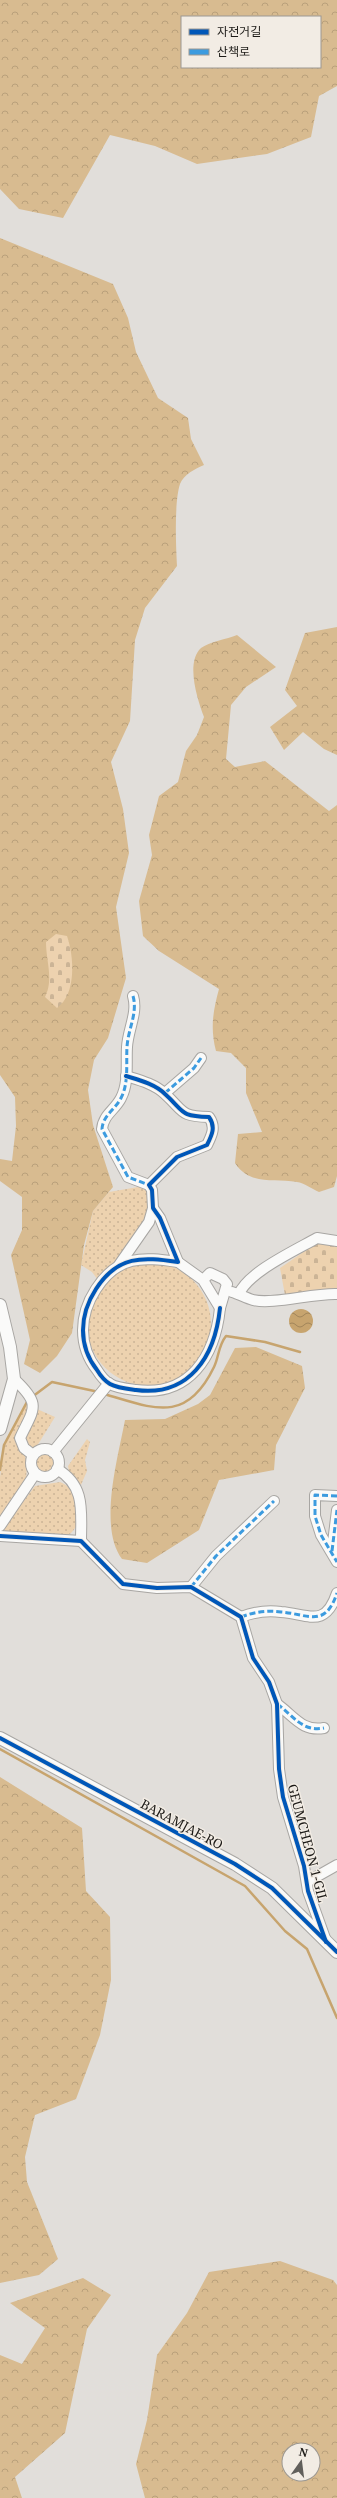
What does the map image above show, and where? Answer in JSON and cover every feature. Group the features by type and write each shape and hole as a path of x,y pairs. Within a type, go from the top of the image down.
{"street":[{"path":"133,996 136,1004 127,1047 126,1076 121,1098 105,1116 102,1128 128,1177 149,1185 152,1190 153,1208 149,1222 119,1265 104,1276 92,1294 82,1329 85,1352 107,1385 158,1391 170,1389 182,1383 204,1361 216,1330 220,1308 228,1284 223,1279 210,1273 203,1280"},
{"path":"165,1093 194,1068 201,1058"},
{"path":"126,1076 141,1080 165,1093 181,1112 189,1116 209,1117 213,1123 213,1133 207,1145 177,1157 149,1185"},
{"path":"153,1208 160,1218 178,1262"},
{"path":"238,1294 242,1286 262,1271 317,1238 337,1241"},
{"path":"119,1265 145,1257 178,1262 203,1280 220,1308"},
{"path":"226,1290 253,1300 266,1301 314,1294 337,1294"},
{"path":"0,1305 10,1347 14,1379 0,1429"},
{"path":"14,1379 30,1398 33,1414 20,1438 24,1448 33,1455"},
{"path":"54,1452 107,1385"},
{"path":"45,1448 54,1452 58,1460 57,1469 48,1477 35,1474 30,1463 33,1455 45,1448"},
{"path":"57,1469 67,1475 81,1496 82,1541"},
{"path":"0,1526 35,1474"},
{"path":"337,1496 315,1495 315,1516 321,1535 332,1551 337,1562"},
{"path":"191,1587 216,1556 274,1501"},
{"path":"332,1551 337,1510"},
{"path":"0,1536 82,1541 124,1584 157,1588 191,1587 241,1617 256,1612 280,1612 306,1618 321,1616 332,1603 337,1593"},
{"name":"GEUMCHEON 1-GIL","path":"241,1617 253,1658 269,1682 277,1704 279,1769 283,1797 326,1942"},
{"path":"277,1704 300,1724 315,1730 324,1728"},
{"name":"BARAMJAE-RO","path":"0,1738 236,1864 272,1888 337,1952"},
{"path":"307,1882 337,1864"}],"green space":[{"path":"0,0 337,0 337,86 319,96 311,137 267,154 197,164 155,146 110,135 63,218 19,209 0,189"},
{"path":"0,238 113,284 128,318 136,352 158,398 188,418 191,439 204,465 187,475 180,484 176,513 177,566 145,608 135,640 130,721 111,762 123,809 129,853 116,907 126,978 108,1038 94,1060 88,1090 93,1125 113,1187 93,1211 84,1245 72,1333 57,1356 40,1373 24,1364 30,1340 11,1255 22,1230 22,1197 0,1181 0,1159 12,1161 16,1126 15,1097 0,1075"},
{"path":"337,627 337,755 324,749 303,732 284,750 270,727 297,706 285,690 305,633"},
{"path":"237,635 276,667 246,687 231,705 226,759 235,767 265,761 329,811 337,805 337,1176 334,1187 319,1192 297,1182 263,1180 255,1178 241,1170 235,1163 238,1134 262,1132 246,1093 246,1068 231,1053 216,1051 213,1035 213,1020 219,989 159,951 143,936 139,901 152,855 149,835 159,796 178,782 186,751 197,735 204,717 194,682 193,672 196,655 204,646"},
{"path":"56,934 67,936 72,964 71,984 68,994 57,1008 45,997 49,984 46,942"},
{"path":"144,1186 147,1193 149,1209 148,1217 133,1240 98,1280 92,1272 81,1265 93,1211 109,1192"},
{"path":"318,1242 337,1245 337,1292 285,1295 280,1268"},
{"path":"149,1262 161,1263 173,1267 183,1272 193,1280 201,1290 206,1300 210,1312 210,1336 206,1348 201,1358 193,1368 183,1376 173,1381 161,1385 149,1386 137,1385 125,1381 115,1376 105,1368 97,1358 92,1348 88,1336 87,1324 88,1312 92,1300 97,1290 105,1280 115,1272 125,1267 137,1263"},
{"path":"256,1347 302,1366 305,1388 276,1445 274,1470 219,1480 199,1530 147,1563 122,1559 115,1545 111,1529 111,1511 115,1472 125,1420 165,1419 198,1404 210,1395 235,1348"},
{"path":"26,1403 31,1409 19,1432 27,1464 26,1482 0,1517 0,1477 5,1444"},
{"path":"37,1409 55,1417 37,1446 32,1448 27,1445 23,1439"},
{"path":"87,1439 90,1442 85,1460 87,1471 81,1485 69,1471 68,1466"},
{"path":"45,1452 53,1455 56,1463 53,1471 45,1474 37,1471 34,1463 37,1455"},
{"path":"60,1482 67,1486 76,1499 79,1516 74,1530 68,1535 5,1532 4,1527 35,1486"},
{"path":"0,1777 82,1828 86,1891 110,1917 111,1980 100,2035 76,2099 35,2115 25,2157 27,2182 58,2259 39,2275 0,2283"},
{"path":"280,2261 333,2280 337,2285 337,2498 145,2498 136,2464 147,2420 157,2355 187,2313 209,2272"},
{"path":"83,2278 111,2295 87,2329 65,2433 15,2477 22,2498 0,2498 0,2355 22,2364 45,2328 10,2303"}],"water":[{"path":"301,1309 309,1313 313,1321 309,1329 301,1333 293,1329 289,1321 293,1313"}],"waterway":[{"path":"104,1394 153,1407 167,1408 180,1405 192,1398 203,1385 214,1367 221,1344 226,1336 265,1342 300,1352"},
{"path":"32,1397 52,1382 99,1392"},
{"path":"0,1470 4,1445 28,1400"},
{"path":"0,1749 245,1886 285,1931 307,1949 337,2018"}],"marked path":[{"path":"133,996 134,1015 128,1040 127,1073 124,1092 119,1102 107,1116 102,1129 128,1177 149,1185"},
{"path":"165,1093 194,1068 201,1058"},
{"path":"337,1496 315,1495 315,1516 321,1535 337,1562"},
{"path":"191,1587 216,1556 274,1501"},
{"path":"332,1551 337,1510"},
{"path":"241,1617 266,1611 276,1611 315,1617 327,1611 337,1593"},
{"path":"277,1704 304,1725 316,1729 324,1728"}],"cycle path":[{"path":"126,1076 157,1088 187,1114 192,1116 209,1117 213,1128 207,1145 177,1157 149,1185 152,1190 153,1208 160,1218 178,1262 153,1259 132,1261 122,1264 104,1278 90,1299 86,1309 83,1330 86,1351 100,1374 110,1384 136,1390 155,1390 171,1387 185,1380 196,1370 205,1357 217,1326 220,1308"},
{"path":"0,1536 81,1541 123,1584 157,1588 191,1587 241,1617 253,1658 269,1682 277,1704 279,1769 283,1797 304,1866 308,1891 326,1942"},
{"path":"0,1738 235,1864 272,1888 337,1952"}]}
